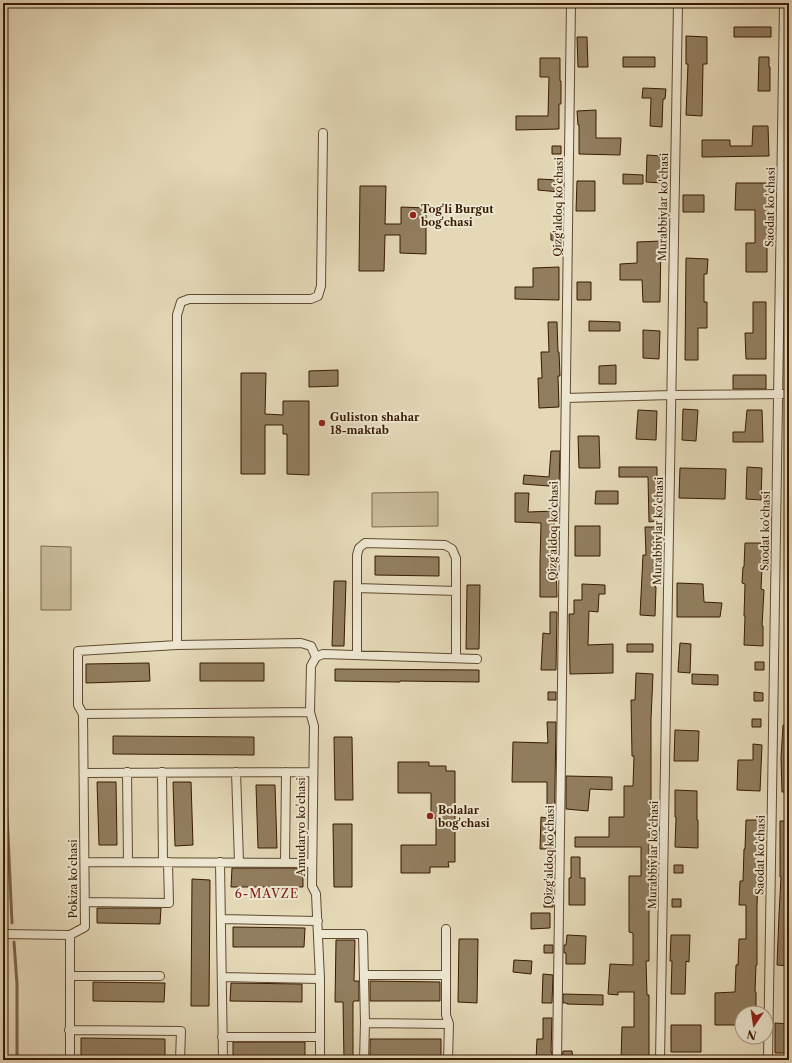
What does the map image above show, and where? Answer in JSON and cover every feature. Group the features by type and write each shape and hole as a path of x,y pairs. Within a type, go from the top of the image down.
{"street":[{"name":"Qizg'aldoq ko'chasi","path":"557,1060 571,3"},
{"name":"Murabbiylar ko'chasi","path":"660,1060 678,3"},
{"name":"Saodat ko'chasi","path":"768,1060 784,3"},
{"path":"323,133 321,286 318,296 311,300 189,299 181,302 177,315 177,645 301,643 311,646 316,657 323,654 477,659"},
{"path":"566,398 789,394"},
{"path":"357,655 357,555 359,548 365,543 445,545 452,549 456,558 456,658"},
{"path":"357,588 456,591"},
{"name":"Pokiza ko'chasi","path":"70,1060 70,935 84,927 85,902 83,714 78,705 78,651 177,645"},
{"name":"Amudaryo ko'chasi","path":"316,657 311,666 310,712 314,726 312,886 316,894 318,921 320,1060"},
{"path":"83,714 310,712"},
{"path":"128,772 128,862"},
{"path":"85,902 169,903 162,772"},
{"path":"236,772 239,862"},
{"path":"285,863 286,772"},
{"path":"84,773 313,772"},
{"path":"84,862 312,863"},
{"path":"220,862 223,1060"},
{"path":"221,919 318,921"},
{"path":"446,929 445,975 446,1015 449,1024 448,1060"},
{"path":"3,934 70,935"},
{"path":"318,934 363,934 365,1023 364,1060"},
{"path":"364,975 445,975"},
{"path":"70,976 160,976"},
{"path":"222,977 320,979"},
{"path":"365,1023 449,1024"},
{"path":"70,1030 181,1031 180,1060"},
{"path":"222,1037 320,1038"}],"shaded area":[{"path":"438,492 438,526 372,527 372,493"},
{"path":"41,546 71,547 71,610 41,610"}],"building":[{"path":"734,27 771,27 771,37 734,37"},
{"path":"686,36 707,37 707,64 703,64 702,116 686,115 688,64 686,64"},
{"path":"577,37 587,37 588,67 578,67"},
{"path":"623,57 655,57 655,67 623,67"},
{"path":"759,57 769,57 770,91 758,91"},
{"path":"540,58 560,58 561,104 559,104 559,129 516,130 516,116 548,116 549,77 540,77"},
{"path":"643,88 666,89 665,99 663,99 662,127 650,126 651,98 642,98"},
{"path":"596,110 596,138 621,138 620,155 579,154 579,125 577,111"},
{"path":"753,126 768,126 769,156 702,157 702,140 730,140 730,146 752,146"},
{"path":"552,146 561,146 561,154 552,154"},
{"path":"647,155 662,156 662,183 646,182"},
{"path":"623,174 643,175 643,184 623,184"},
{"path":"538,179 559,180 559,192 538,190"},
{"path":"577,181 595,181 595,211 576,211"},
{"path":"736,183 769,183 767,210 767,272 746,272 746,243 755,243 755,210 735,210"},
{"path":"360,186 386,186 385,224 401,224 401,207 426,208 426,254 400,253 400,235 385,235 384,271 359,271"},
{"path":"683,195 704,195 704,212 683,212"},
{"path":"551,232 559,232 559,241 551,240"},
{"path":"661,241 660,302 643,302 642,280 620,280 620,264 637,263 637,242"},
{"path":"686,258 708,259 707,274 704,274 704,302 707,302 707,328 698,328 698,360 685,360"},
{"path":"559,267 559,300 515,299 515,287 533,287 533,268"},
{"path":"577,282 591,282 591,300 577,300"},
{"path":"753,302 766,302 766,359 746,359 745,333 753,333"},
{"path":"589,321 620,322 620,331 589,331"},
{"path":"548,322 557,322 560,376 558,376 559,407 539,408 538,378 542,378 541,352 549,352"},
{"path":"643,330 660,331 659,359 643,358"},
{"path":"616,365 616,384 599,384 599,366"},
{"path":"338,370 338,386 309,387 309,371"},
{"path":"241,373 266,373 265,414 283,415 283,401 309,401 309,475 287,474 287,434 283,434 283,425 265,425 265,474 241,474"},
{"path":"733,375 766,375 766,389 733,389"},
{"path":"683,409 698,410 696,441 682,440"},
{"path":"638,410 657,411 656,440 636,439"},
{"path":"747,410 762,410 763,442 733,442 733,432 745,432"},
{"path":"578,436 599,436 600,468 579,468"},
{"path":"551,451 560,451 559,485 549,484 549,486 523,484 524,475 549,477"},
{"path":"619,467 657,467 657,521 649,522 648,477 619,477"},
{"path":"747,467 762,468 761,500 746,499"},
{"path":"680,468 726,469 725,499 679,498"},
{"path":"596,491 618,491 618,504 595,504"},
{"path":"515,493 529,493 528,512 555,511 554,534 558,534 558,558 556,558 557,597 540,597 541,523 515,522"},
{"path":"575,526 600,526 600,556 575,556"},
{"path":"645,527 655,527 655,616 640,615 643,555 646,555"},
{"path":"745,543 763,543 761,589 764,590 762,626 763,646 744,645 745,584 742,583"},
{"path":"375,556 439,557 439,576 375,575"},
{"path":"334,581 346,581 344,646 332,646"},
{"path":"677,583 703,584 704,602 722,603 720,617 677,617"},
{"path":"582,584 605,585 605,594 599,594 598,612 589,611 588,645 613,644 613,673 570,674 569,614 574,614 574,600 582,600"},
{"path":"467,585 480,585 479,649 466,649"},
{"path":"550,612 557,612 556,670 541,670 543,633 550,634"},
{"path":"680,643 691,644 690,673 678,672"},
{"path":"627,644 653,644 653,652 627,652"},
{"path":"755,662 764,662 764,670 755,670"},
{"path":"149,663 150,681 86,683 86,664"},
{"path":"200,663 264,663 264,681 200,681"},
{"path":"335,669 479,670 479,682 335,681"},
{"path":"636,673 653,674 651,719 651,813 649,847 649,961 646,961 647,995 649,995 649,1060 621,1060 622,1027 634,1027 634,992 618,992 618,995 608,994 610,964 633,965 633,933 629,932 629,876 641,876 641,847 575,847 575,837 609,837 609,817 624,817 624,786 633,786 634,756 632,756 631,700 635,700"},
{"path":"692,674 718,675 718,685 692,684"},
{"path":"548,692 556,692 556,700 548,700"},
{"path":"754,692 763,693 763,701 754,701"},
{"path":"752,719 761,719 761,727 752,727"},
{"path":"547,722 556,722 554,849 540,849 541,817 547,818 547,782 512,782 513,742 548,743"},
{"path":"783,725 789,725 789,792 782,792 781,758"},
{"path":"675,730 699,731 698,761 674,761"},
{"path":"113,736 254,737 254,755 113,754"},
{"path":"334,737 352,737 353,800 335,800"},
{"path":"753,744 762,745 760,791 737,790 738,760 753,760"},
{"path":"398,762 429,762 429,766 446,766 446,771 455,771 455,862 448,862 449,867 430,867 430,873 401,873 401,845 436,845 436,818 431,818 431,793 398,793"},
{"path":"566,776 612,777 612,790 590,789 588,811 566,809"},
{"path":"97,782 116,782 117,845 99,845"},
{"path":"173,782 191,782 193,845 175,846"},
{"path":"256,785 275,785 277,848 258,848"},
{"path":"675,790 697,791 698,848 675,847"},
{"path":"746,820 760,820 757,906 757,965 755,992 756,1005 734,1005 734,1025 715,1025 715,993 735,992 739,939 746,939 746,905 739,905 740,881 743,881"},
{"path":"780,821 789,821 789,966 777,965 781,877"},
{"path":"333,824 352,824 352,887 334,887"},
{"path":"571,857 580,857 580,878 585,878 585,905 569,905"},
{"path":"674,865 683,865 683,873 674,873"},
{"path":"232,868 303,868 303,887 231,887"},
{"path":"546,872 554,872 554,880 546,879"},
{"path":"192,879 210,880 209,1006 191,1006"},
{"path":"544,899 553,899 553,907 544,907"},
{"path":"672,899 681,899 681,907 672,907"},
{"path":"97,908 161,908 160,924 97,923"},
{"path":"531,913 550,913 550,928 531,929"},
{"path":"233,927 305,928 304,947 233,947"},
{"path":"567,935 586,936 585,964 566,964 564,945 566,945"},
{"path":"671,935 690,935 689,962 686,961 685,994 671,994"},
{"path":"459,939 478,939 477,1003 458,1002"},
{"path":"336,940 355,940 354,981 359,981 359,1001 353,1002 353,1060 344,1060 343,1002 335,1002"},
{"path":"544,945 553,945 553,953 544,953"},
{"path":"514,960 532,961 531,974 513,972"},
{"path":"543,974 553,975 552,1003 542,1003"},
{"path":"370,981 440,982 440,1001 370,1001"},
{"path":"93,982 165,983 164,1002 93,1001"},
{"path":"231,983 302,984 302,1002 230,1001"},
{"path":"563,994 603,995 603,1005 563,1003"},
{"path":"543,1018 552,1018 552,1060 536,1060 537,1039 543,1039"},
{"path":"775,1023 789,1024 789,1053 775,1053"},
{"path":"671,1025 701,1025 701,1052 671,1052"},
{"path":"81,1038 165,1039 165,1060 155,1060 155,1058 81,1057"},
{"path":"370,1039 441,1039 441,1058 370,1057"},
{"path":"233,1042 305,1042 305,1058 233,1057"},
{"path":"563,1051 572,1051 573,1060 562,1060"}],"waterway":[{"path":"3,50 7,402 6,753 12,923"},
{"path":"14,942 17,984 17,1060"}],"place":[{"name":"Tog'li Burgut bog'chasi","path":"413,215"},
{"name":"Guliston shahar 18-maktab","path":"322,423"},
{"name":"Bolalar bog'chasi","path":"430,816"}],"district":[{"name":"6-MAVZE","path":"267,894"}]}
